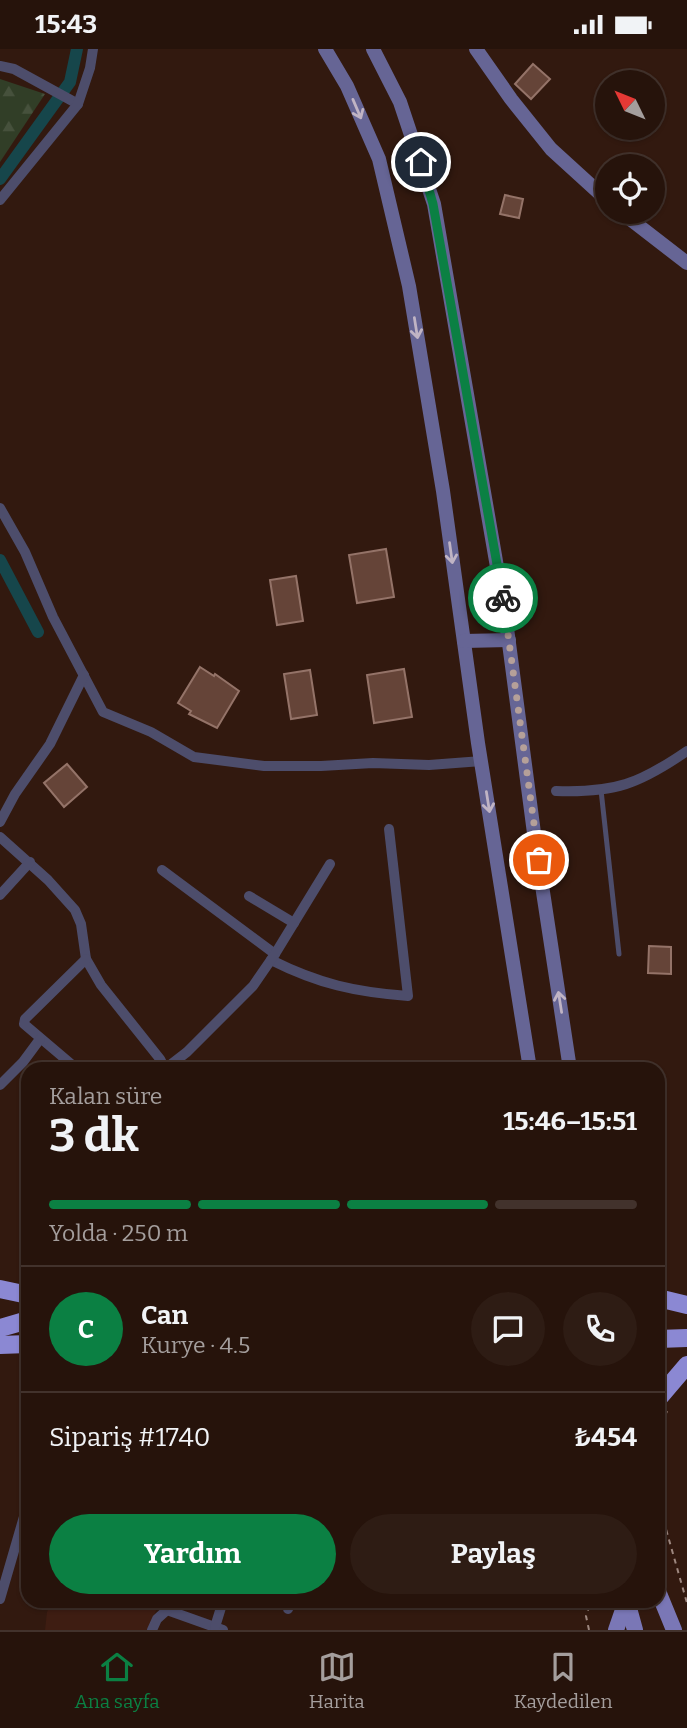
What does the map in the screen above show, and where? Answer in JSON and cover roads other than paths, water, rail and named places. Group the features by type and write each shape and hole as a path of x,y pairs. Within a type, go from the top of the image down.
{"highway":[{"path":"0,1292 21,1294"},
{"path":"665,1301 687,1305"},
{"path":"0,1317 21,1318"},
{"path":"0,1328 21,1320"},
{"path":"665,1339 687,1338"},
{"path":"0,1345 21,1344"},
{"path":"665,1391 687,1365"}],"main road":[{"path":"325,49 347,86 379,159 409,285 443,491 529,1062"},
{"path":"373,49 400,102 433,204 509,640 534,833 569,1062"},
{"path":"476,49 551,149 595,189"},
{"path":"637,224 687,263"},
{"path":"464,641 509,640"},
{"path":"615,1630 623,1608"},
{"path":"628,1608 635,1630"},
{"path":"656,1608 661,1630"},
{"path":"665,1608 674,1630"}],"street":[{"path":"0,200 74,101 90,68 93,49"},
{"path":"0,66 14,69 74,101"},
{"path":"0,508 25,552 54,617 103,712 151,732 194,757 264,766 321,767 482,761"},
{"path":"0,822 15,794 50,744 84,675"},
{"path":"556,791 622,787 654,774 687,751"},
{"path":"162,870 273,957 301,975 335,987 374,994 408,996 389,829"},
{"path":"0,837 30,862 75,910 81,924 86,959 101,985 162,1062"},
{"path":"0,895 30,862"},
{"path":"174,1062 253,986 330,864"},
{"path":"249,895 294,923"},
{"path":"68,1062 24,1024 25,1019 86,959"},
{"path":"23,1062 40,1039"},
{"path":"0,1084 21,1064"},
{"path":"0,1599 21,1527"},
{"path":"152,1630 157,1619 167,1608"},
{"path":"174,1608 219,1628 222,1608"}],"lane":[{"path":"601,790 619,954"}],"waterway":[{"path":"0,179 70,82 77,49"},
{"path":"0,560 38,632"}]}
